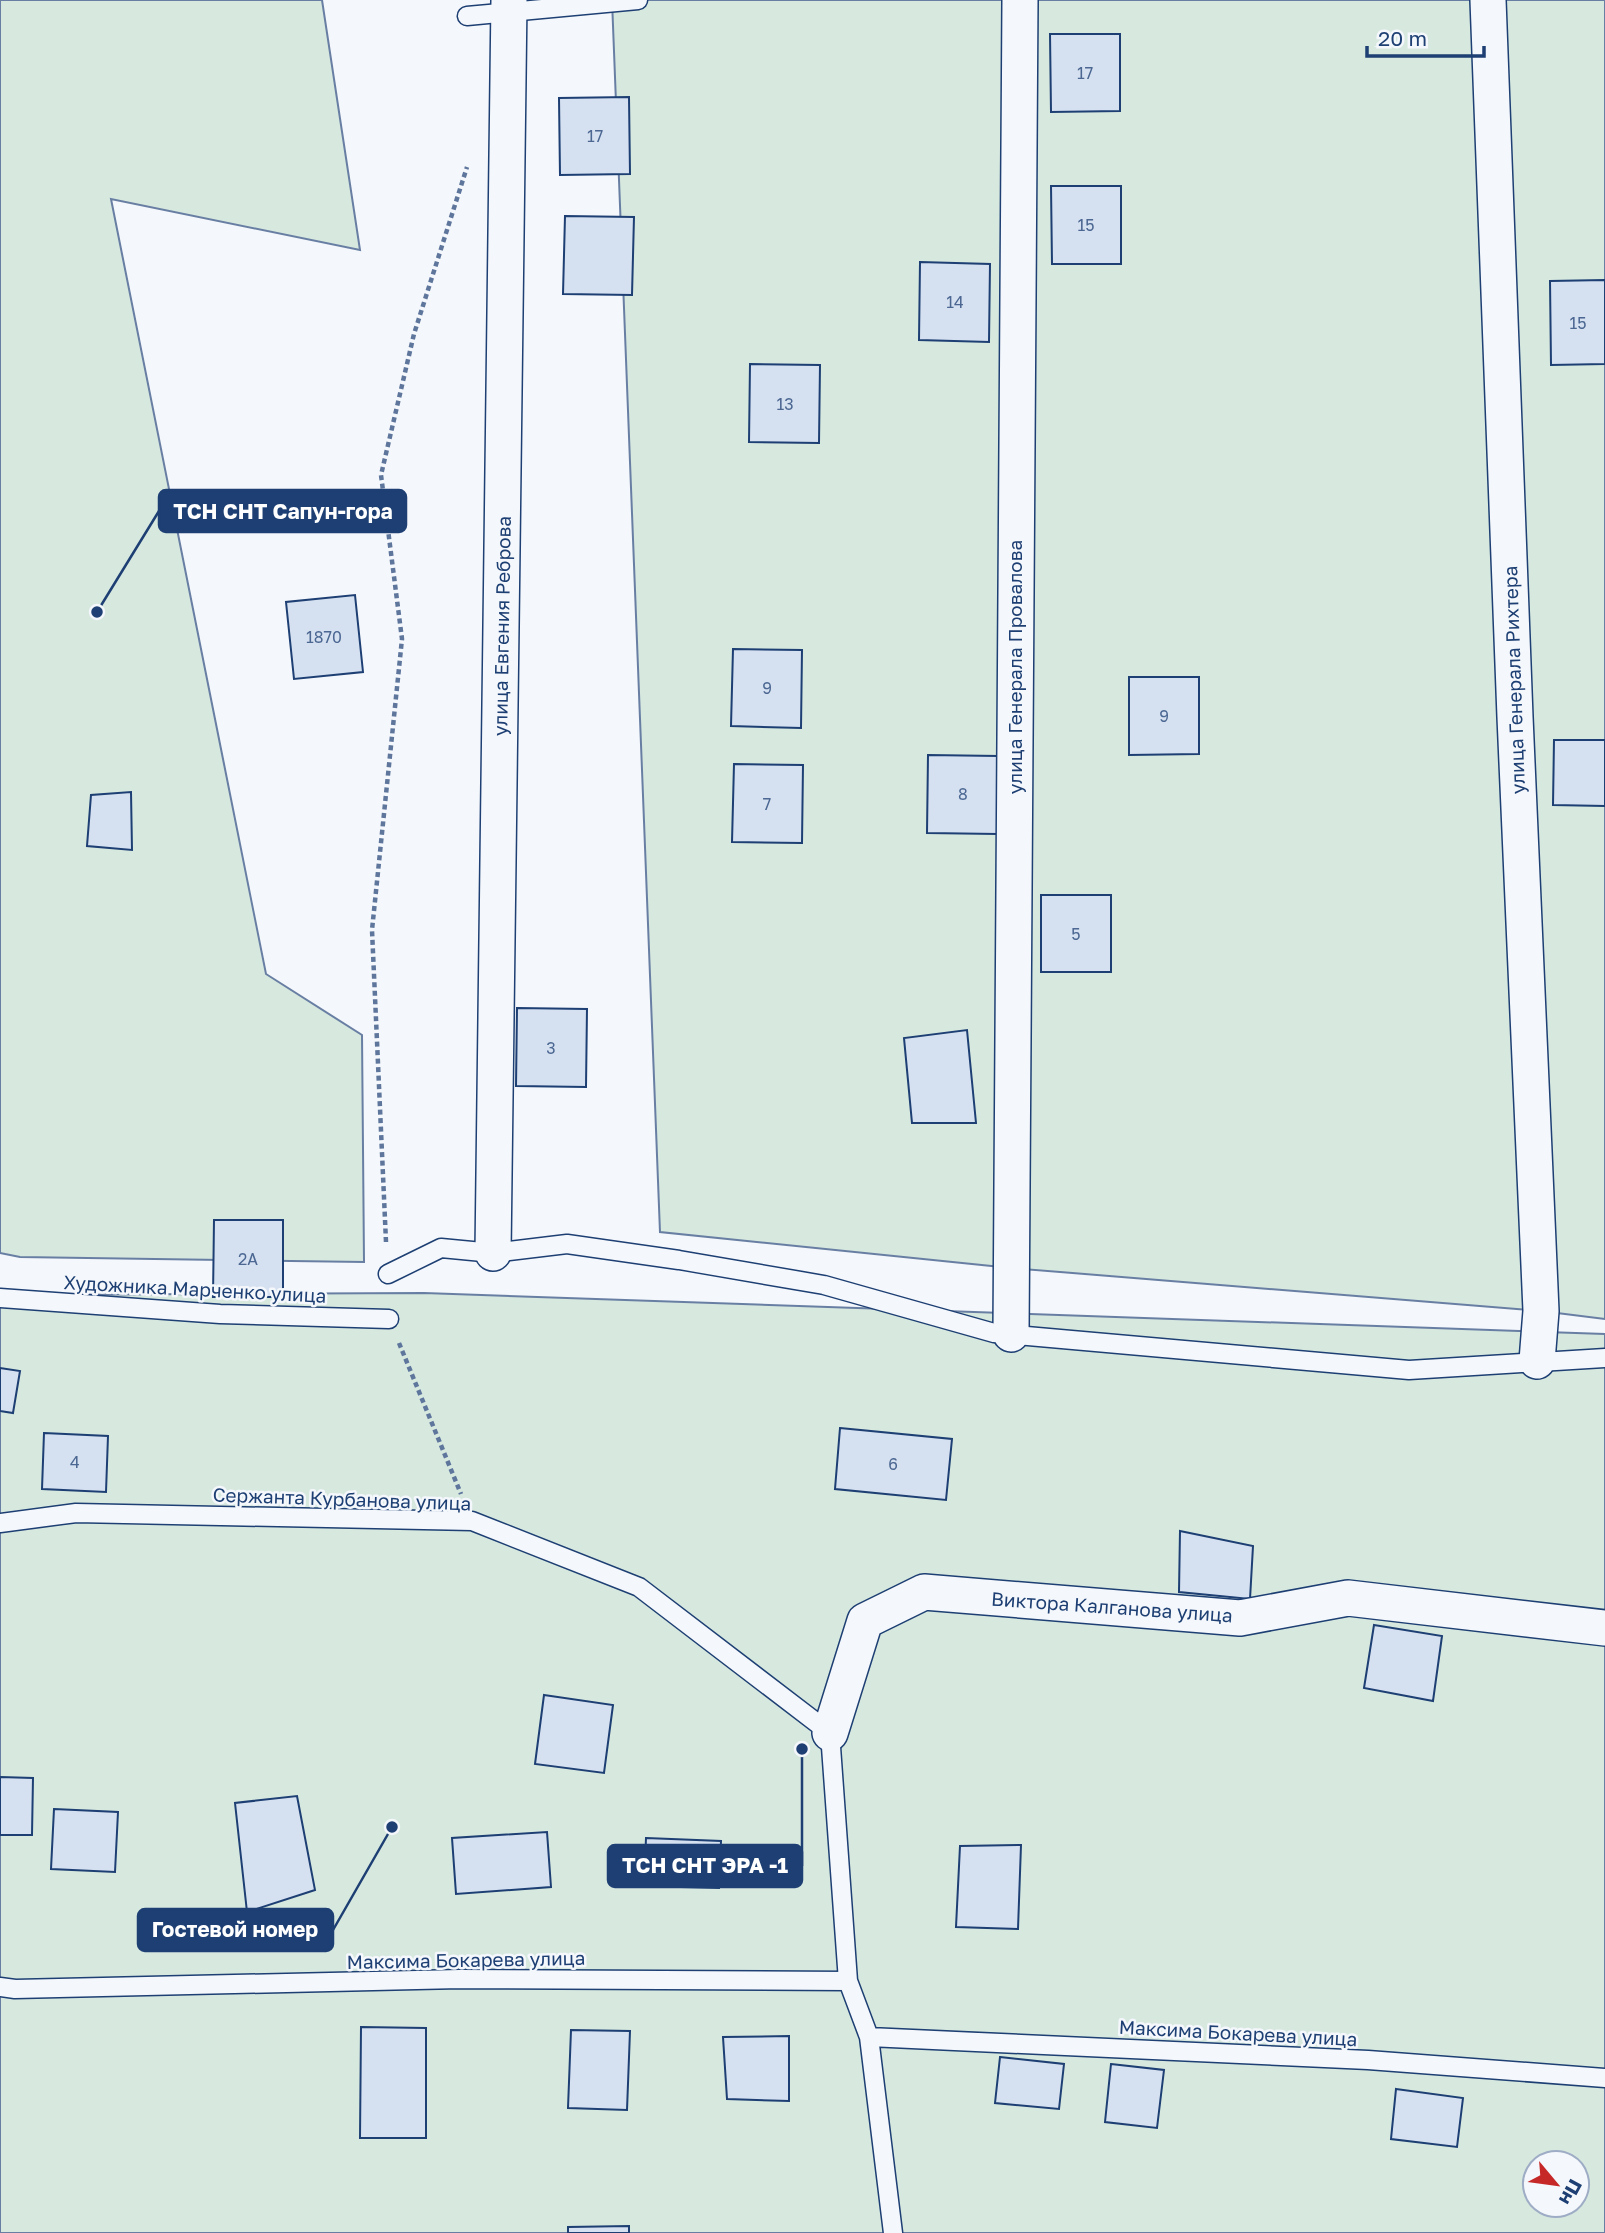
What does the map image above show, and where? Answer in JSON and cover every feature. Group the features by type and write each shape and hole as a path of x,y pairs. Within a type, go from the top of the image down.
{"street":[{"name":"улица Генерала Провалова","path":"1011,1334 1020,0"},
{"name":"улица Генерала Рихтера","path":"1488,0 1541,1311 1537,1360"},
{"name":"улица Евгения Реброва","path":"493,1253 510,6"},
{"name":"Виктора Калганова улица","path":"830,1733 865,1621 924,1592 1240,1618 1348,1598 1605,1628"}],"lane":[{"path":"467,16 510,6 638,0"},
{"path":"387,1274 441,1248 493,1253 567,1244 824,1285 994,1333 1409,1370 1537,1360 1605,1358"},
{"name":"Художника Марченко улица","path":"0,1298 220,1314 389,1319"},
{"name":"Сержанта Курбанова улица","path":"0,1523 76,1513 472,1521 639,1587 830,1733"},
{"path":"830,1733 848,1981 869,2037 893,2233"},
{"name":"Максима Бокарева улица","path":"0,1987 15,1989 460,1979 848,1981"},
{"name":"Максима Бокарева улица","path":"869,2037 1368,2060 1605,2078"}],"path":[{"path":"387,1274 372,930 402,639 382,475 414,334 469,160"},
{"path":"389,1319 472,1521"}],"shaded area":[{"path":"0,0 322,0 360,250 111,199 266,974 362,1035 364,1262 20,1257 0,1253"},
{"path":"612,0 1605,0 1605,1319 1541,1311 1011,1268 660,1232"},
{"path":"0,1293 424,1293 1605,1334 1605,2233 0,2233"}],"building":[{"path":"1050,34 1120,34 1120,111 1051,112"},
{"path":"629,97 630,174 560,175 559,98"},
{"path":"1051,186 1121,186 1121,264 1052,264"},
{"path":"565,216 634,217 632,295 563,294"},
{"path":"920,262 990,264 989,342 919,340"},
{"path":"1605,280 1605,364 1551,365 1550,281"},
{"path":"750,364 820,365 819,443 749,442"},
{"path":"355,595 363,672 294,679 286,602"},
{"path":"733,649 802,650 801,728 731,726"},
{"path":"1129,677 1199,677 1199,754 1129,755"},
{"path":"1554,740 1605,740 1605,806 1553,805"},
{"path":"928,755 998,756 997,834 927,833"},
{"path":"734,764 803,765 802,843 732,842"},
{"path":"131,792 132,850 87,846 91,795"},
{"path":"1041,895 1111,895 1111,972 1041,972"},
{"path":"517,1008 587,1009 586,1087 516,1086"},
{"path":"967,1030 976,1123 912,1123 904,1038"},
{"path":"214,1220 283,1220 283,1297 213,1297"},
{"path":"0,1368 20,1371 13,1413 0,1411"},
{"path":"840,1428 952,1439 946,1500 835,1489"},
{"path":"44,1433 108,1436 106,1492 42,1489"},
{"path":"1180,1531 1253,1546 1250,1599 1179,1592"},
{"path":"1374,1625 1442,1636 1433,1701 1364,1688"},
{"path":"544,1695 613,1705 604,1773 535,1764"},
{"path":"0,1777 33,1778 32,1835 0,1835"},
{"path":"297,1796 315,1890 247,1912 235,1803"},
{"path":"54,1809 118,1812 115,1872 51,1869"},
{"path":"547,1832 551,1887 456,1894 452,1838"},
{"path":"646,1838 721,1841 719,1888 644,1886"},
{"path":"1021,1845 1018,1929 956,1927 960,1846"},
{"path":"361,2027 426,2028 426,2138 360,2138"},
{"path":"571,2030 630,2031 627,2110 568,2108"},
{"path":"789,2036 789,2101 727,2099 723,2037"},
{"path":"1000,2057 1064,2064 1059,2109 995,2103"},
{"path":"1111,2064 1164,2070 1157,2128 1105,2122"},
{"path":"1396,2089 1463,2098 1457,2147 1391,2139"},
{"path":"629,2226 629,2233 568,2233 568,2227"}],"place":[{"name":"ТСН СНТ Сапун-гора","path":"97,612"},
{"name":"ТСН СНТ ЭРА -1","path":"802,1749"},
{"name":"Гостевой номер","path":"392,1827"}]}
